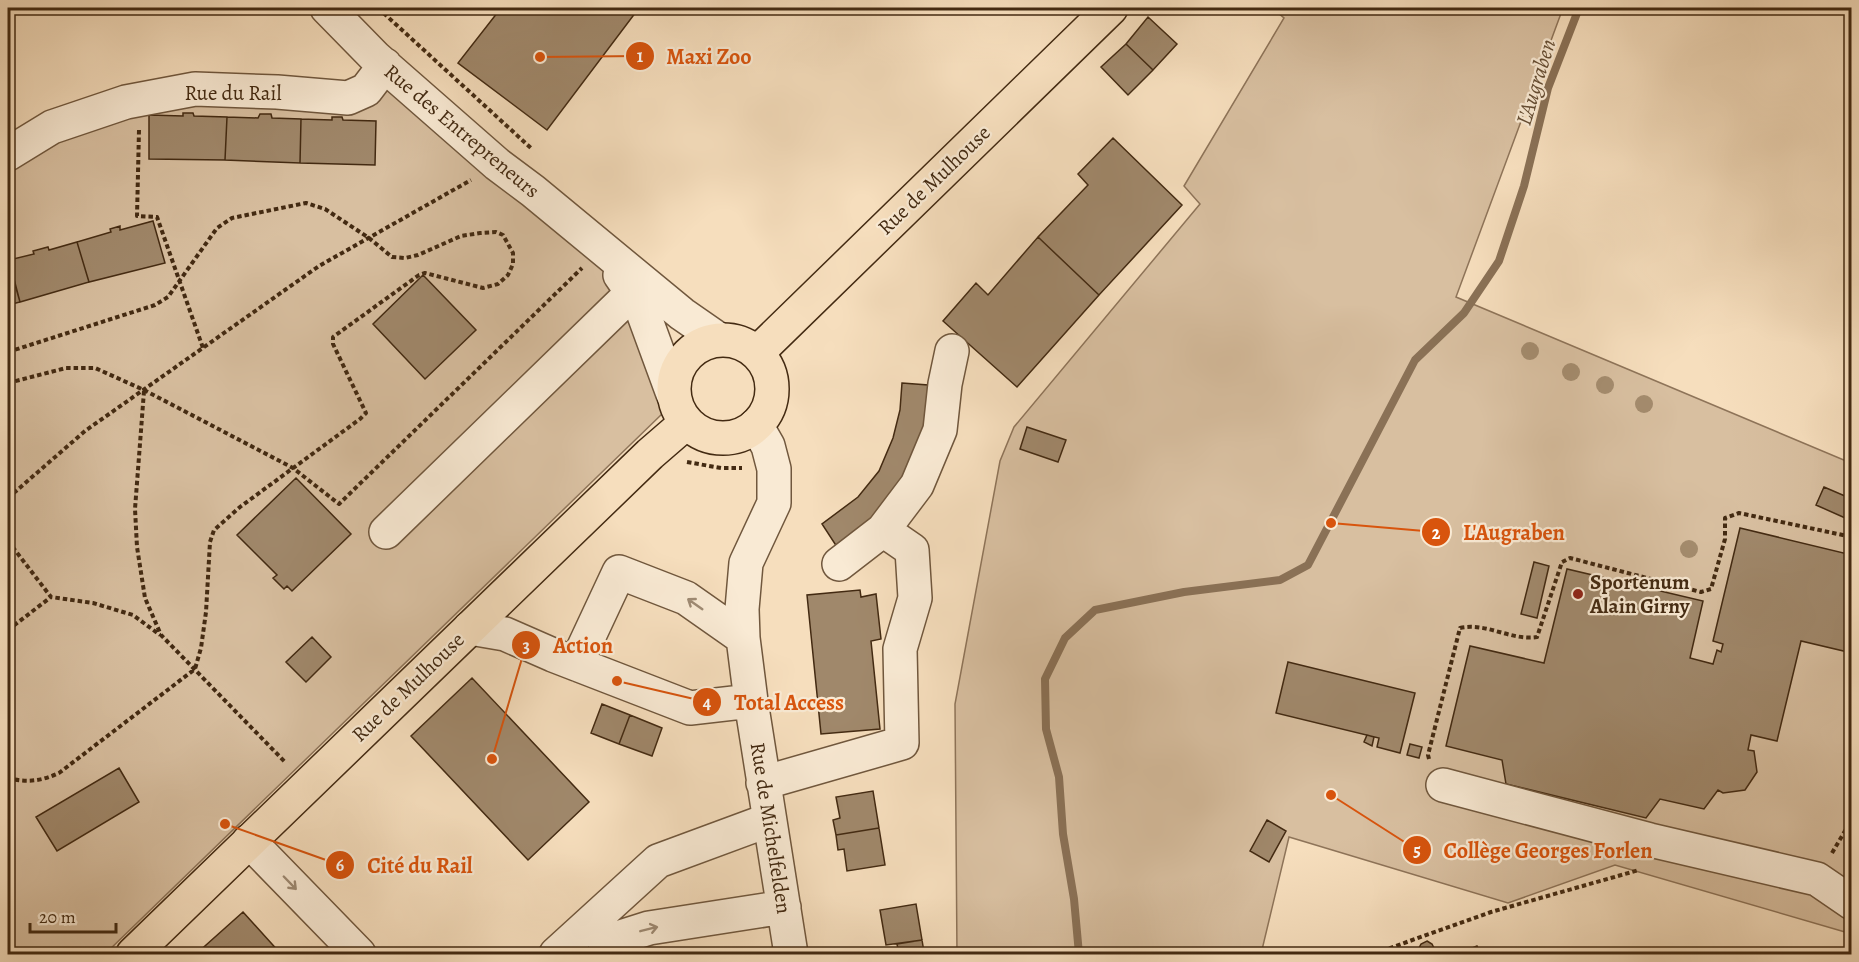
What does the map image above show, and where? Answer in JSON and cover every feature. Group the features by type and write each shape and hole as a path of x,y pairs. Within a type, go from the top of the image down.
{"main road":[{"name":"Rue de Mulhouse","path":"757,353 1111,8"},
{"path":"718,339 734,340 750,346 757,353 763,358 770,373 773,390 769,408 747,433 730,438 714,438 698,432 680,408 674,378 680,364 690,352 703,343 718,339"},
{"name":"Rue de Mulhouse","path":"133,954 650,454 680,408"}],"street":[{"name":"Rue des Entrepreneurs","path":"327,8 385,65 497,164 693,323 718,339"},
{"name":"Rue du Rail","path":"8,154 52,127 126,102 195,89 277,92 348,98 366,90 385,65"},
{"name":"Rue des Entrepreneurs","path":"602,249 640,304 680,408"},
{"path":"386,532 632,293"},
{"path":"839,564 883,530 917,485 940,430 945,384 952,351"},
{"name":"Rue de Michelfelden","path":"756,425 768,446 774,469 774,503 746,563 742,609 743,638 790,954"},
{"path":"763,783 902,743 900,650 915,598 912,550 883,530"},
{"path":"576,664 619,572 686,598 743,638"},
{"path":"470,628 505,634 690,708 751,701"},
{"path":"1443,785 1650,840 1817,879 1851,903"},
{"path":"556,954 658,861 769,820"},
{"path":"249,841 359,954"},
{"path":"607,954 605,942 649,928 784,907"}],"path":[{"path":"140,99 137,216 157,217 203,348"},
{"path":"8,498 85,431 319,266 497,164"},
{"path":"8,352 155,305 168,297 217,228 232,218 306,203 325,209 369,238 392,257 405,258 418,255 461,236 496,232 503,235 513,253 513,264 508,275 498,284 483,288 425,273 419,274 333,337 333,344 366,413 240,507 214,530 210,542 206,612 201,648 195,669 59,774 42,781 17,781 8,778"},
{"path":"8,383 66,368 95,368 144,390 293,468 339,504 602,249"},
{"path":"144,390 135,508 137,547 145,598 161,635"},
{"path":"1443,785 1431,770 1428,755 1460,628 1472,626 1526,639 1537,637 1562,562 1570,558 1701,592 1711,589 1725,539 1725,518 1739,513 1851,537"},
{"path":"8,541 51,597 93,603 133,615 161,635 294,771 309,783"},
{"path":"8,630 51,597"},
{"path":"1817,879 1851,819"},
{"path":"1376,954 1491,912 1639,871 1650,840"}],"shaded area":[{"path":"1272,8 1563,8 1456,297 1851,463 1852,871 1845,932 1615,865 1508,903 1289,837 1261,954 957,954 955,704 1000,461 1014,427 1200,204 1184,186 1284,18"},
{"path":"385,65 602,249 656,368 663,413 105,954 8,954 8,154 126,102 348,98"}],"building":[{"path":"501,8 639,8 547,130 458,63"},
{"path":"1148,17 1177,44 1153,70 1126,44"},
{"path":"1126,44 1153,70 1128,95 1101,67"},
{"path":"183,113 193,113 194,116 227,117 225,160 149,159 149,115 183,116"},
{"path":"260,114 271,114 272,118 301,119 300,163 225,160 227,117 258,118"},
{"path":"332,117 342,117 343,120 376,121 375,165 300,163 301,119 332,120"},
{"path":"1113,138 1182,205 1099,295 1038,237 1088,185 1078,174"},
{"path":"153,221 165,263 89,282 77,242 111,232 110,229 120,226 120,230"},
{"path":"1038,237 1099,295 1017,387 943,321 976,283 988,295"},
{"path":"77,242 89,282 20,302 9,260 34,254 33,251 48,247 49,250"},
{"path":"8,260 20,302 8,305"},
{"path":"423,275 476,330 425,379 373,324"},
{"path":"902,383 928,385 926,423 896,493 870,526 837,547 822,524 858,497 879,471 893,438 900,410"},
{"path":"1027,427 1066,440 1058,462 1020,449"},
{"path":"296,478 351,534 292,591 287,586 284,589 273,578 277,575 237,535"},
{"path":"1824,487 1852,499 1852,521 1816,505"},
{"path":"1740,528 1852,555 1852,653 1801,641 1777,741 1751,735 1748,750 1754,751 1757,772 1745,790 1723,793 1718,790 1704,809 1660,799 1646,818 1506,784 1502,760 1446,746 1470,646 1544,663 1567,569 1703,601 1690,658 1713,664 1717,650 1721,652 1723,644 1713,641"},
{"path":"1534,562 1549,566 1537,618 1521,614"},
{"path":"860,590 861,597 876,594 881,639 871,641 880,729 821,734 807,595"},
{"path":"312,637 331,657 306,682 286,662"},
{"path":"1288,662 1415,693 1400,753 1377,747 1379,738 1276,713"},
{"path":"472,678 589,802 528,860 411,736"},
{"path":"602,704 630,715 619,744 591,733"},
{"path":"630,715 662,728 652,756 619,744"},
{"path":"1367,735 1374,737 1372,746 1364,742"},
{"path":"1410,744 1422,747 1419,758 1407,755"},
{"path":"119,768 139,802 57,851 36,817"},
{"path":"873,791 879,828 836,835 833,820 840,818 836,797"},
{"path":"1267,820 1286,831 1269,862 1250,851"},
{"path":"879,828 885,865 847,871 844,849 838,850 836,835"},
{"path":"916,904 922,940 886,945 880,910"},
{"path":"243,912 281,954 196,954"},
{"path":"922,940 924,952 899,954 897,944"},
{"path":"1427,941 1432,944 1437,954 1421,954 1418,950 1421,944"},
{"path":"1477,946 1481,954 1458,954"}],"waterway":[{"name":"L'Augraben","path":"1079,954 1074,899 1063,834 1059,777 1046,729 1045,679 1065,638 1095,610 1184,592 1280,580 1308,565 1415,360 1464,313 1499,261 1524,186 1548,88 1579,8"}],"place":[{"name":"Maxi Zoo","path":"540,57"},
{"name":"L'Augraben","path":"1331,523"},
{"name":"Sportenum Alain Girny","path":"1578,594"},
{"name":"Total Access","path":"617,681"},
{"name":"Action","path":"492,759"},
{"name":"Collège Georges Forlen","path":"1331,795"},
{"name":"Cité du Rail","path":"225,824"}]}
